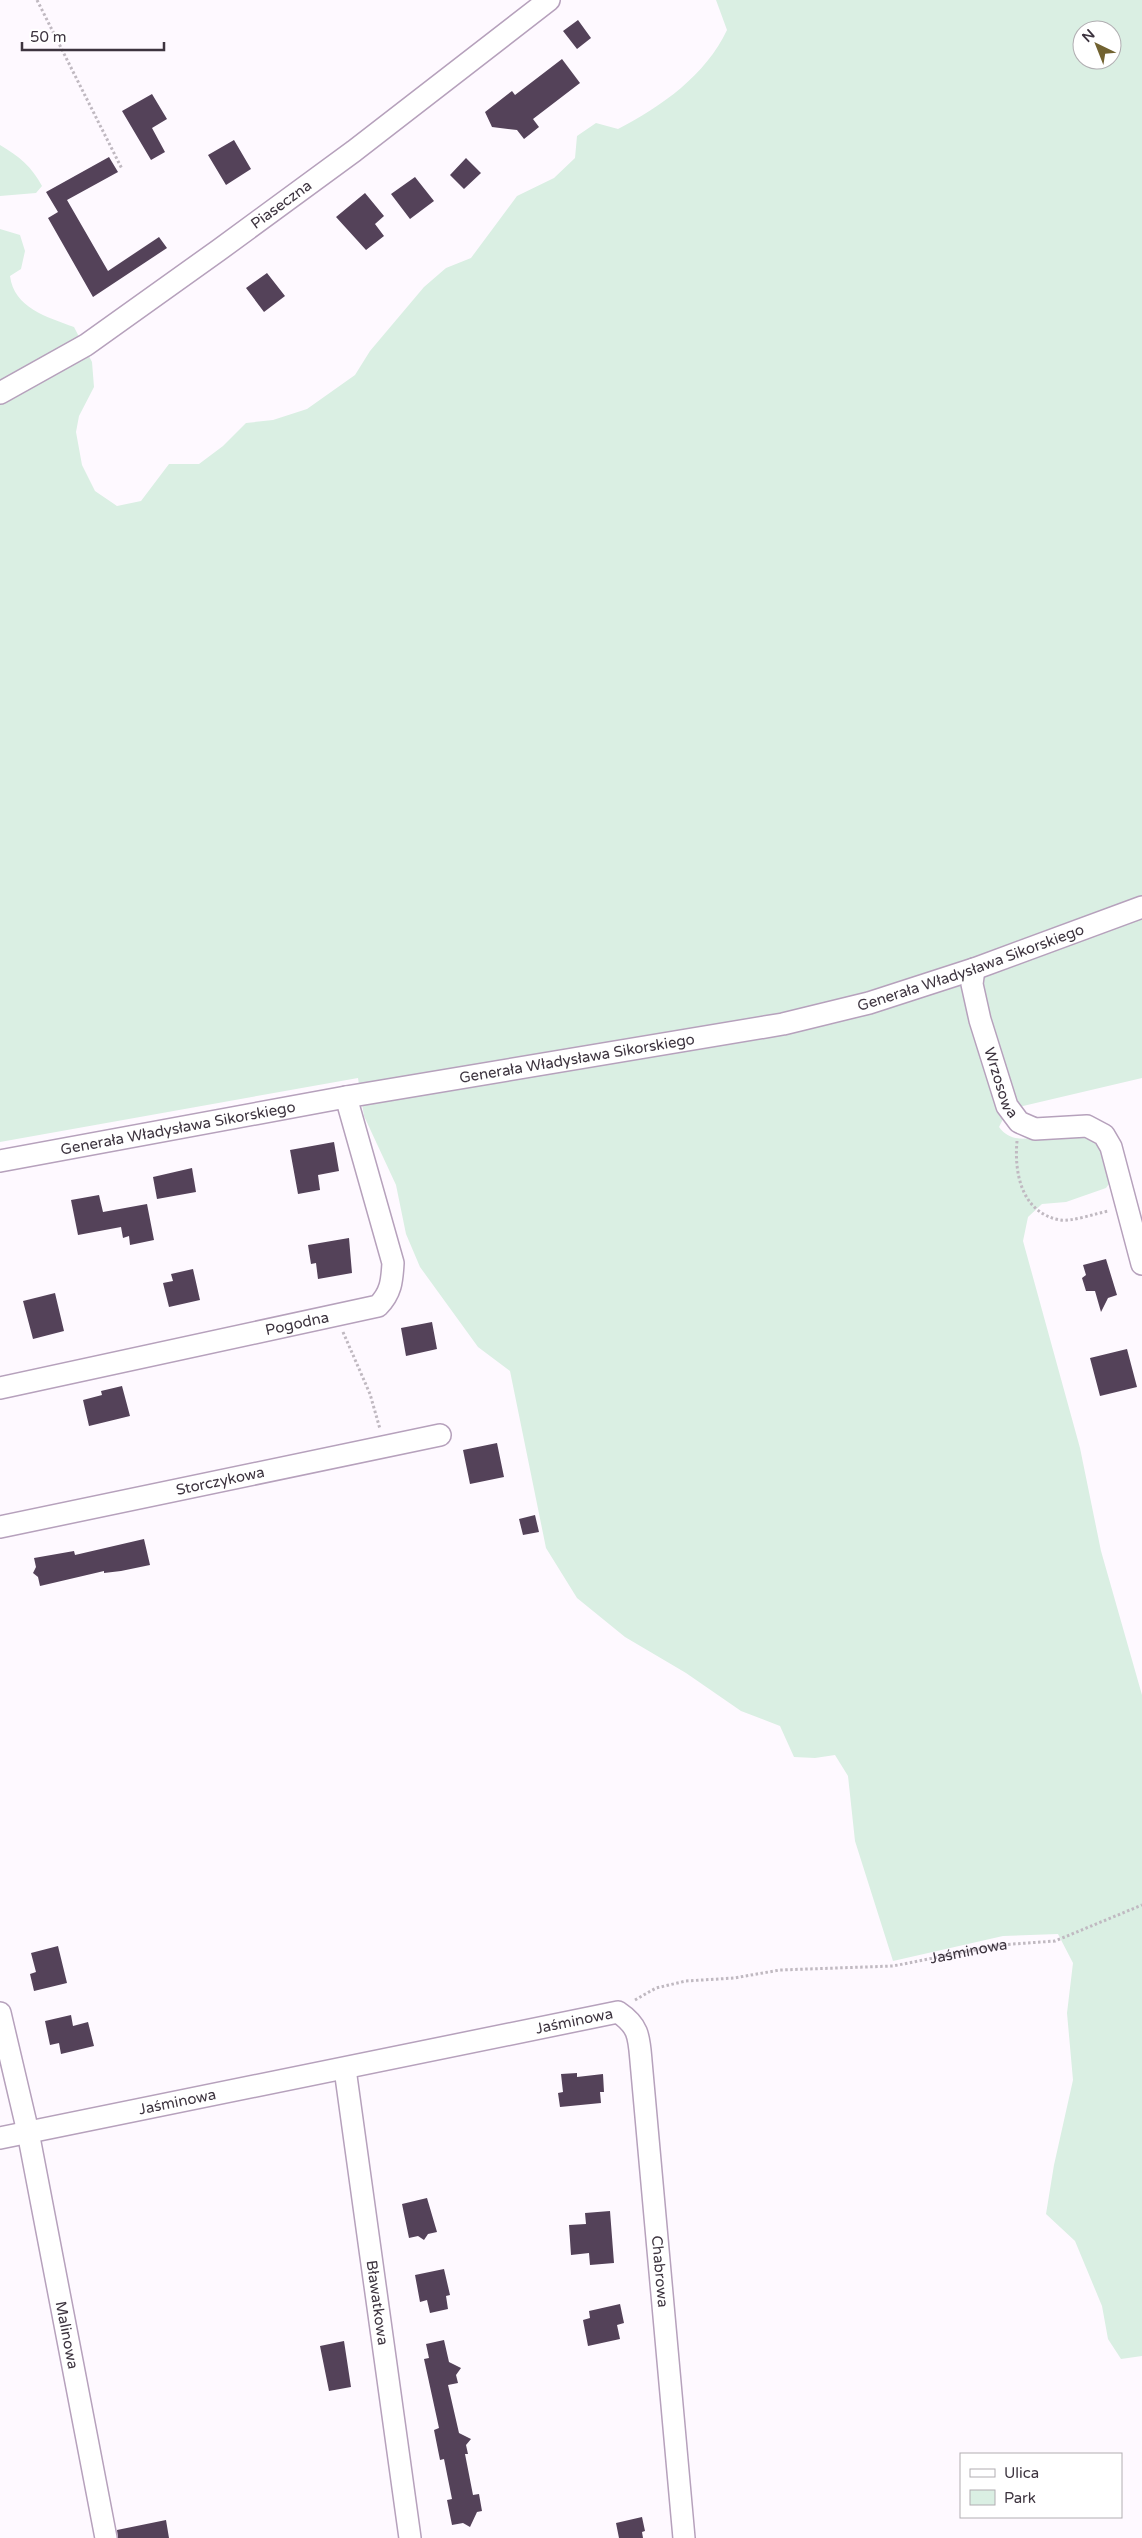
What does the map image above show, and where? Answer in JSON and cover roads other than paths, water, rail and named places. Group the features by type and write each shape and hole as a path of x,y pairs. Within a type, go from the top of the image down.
{"street":[{"name":"Piaseczna","path":"0,393 86,345 219,250 354,151 549,0"},
{"name":"Generała Władysława Sikorskiego","path":"0,1161 346,1097 783,1024 869,1003 974,969 1142,907"},
{"name":"Wrzosowa","path":"974,969 972,984 980,1020 1007,1106 1019,1122 1035,1130 1087,1126 1104,1135 1111,1146 1142,1264"},
{"name":"Pogodna","path":"0,1388 378,1306 387,1298 392,1283 393,1263 346,1097"},
{"name":"Storczykowa","path":"0,1528 440,1435"},
{"name":"Jaśminowa","path":"0,2138 618,2012"},
{"name":"Chabrowa","path":"618,2012 628,2018 638,2031 642,2061 684,2538"},
{"name":"Malinowa","path":"0,2013 28,2132 106,2538"},
{"name":"Bławatkowa","path":"345,2069 410,2538"}]}
